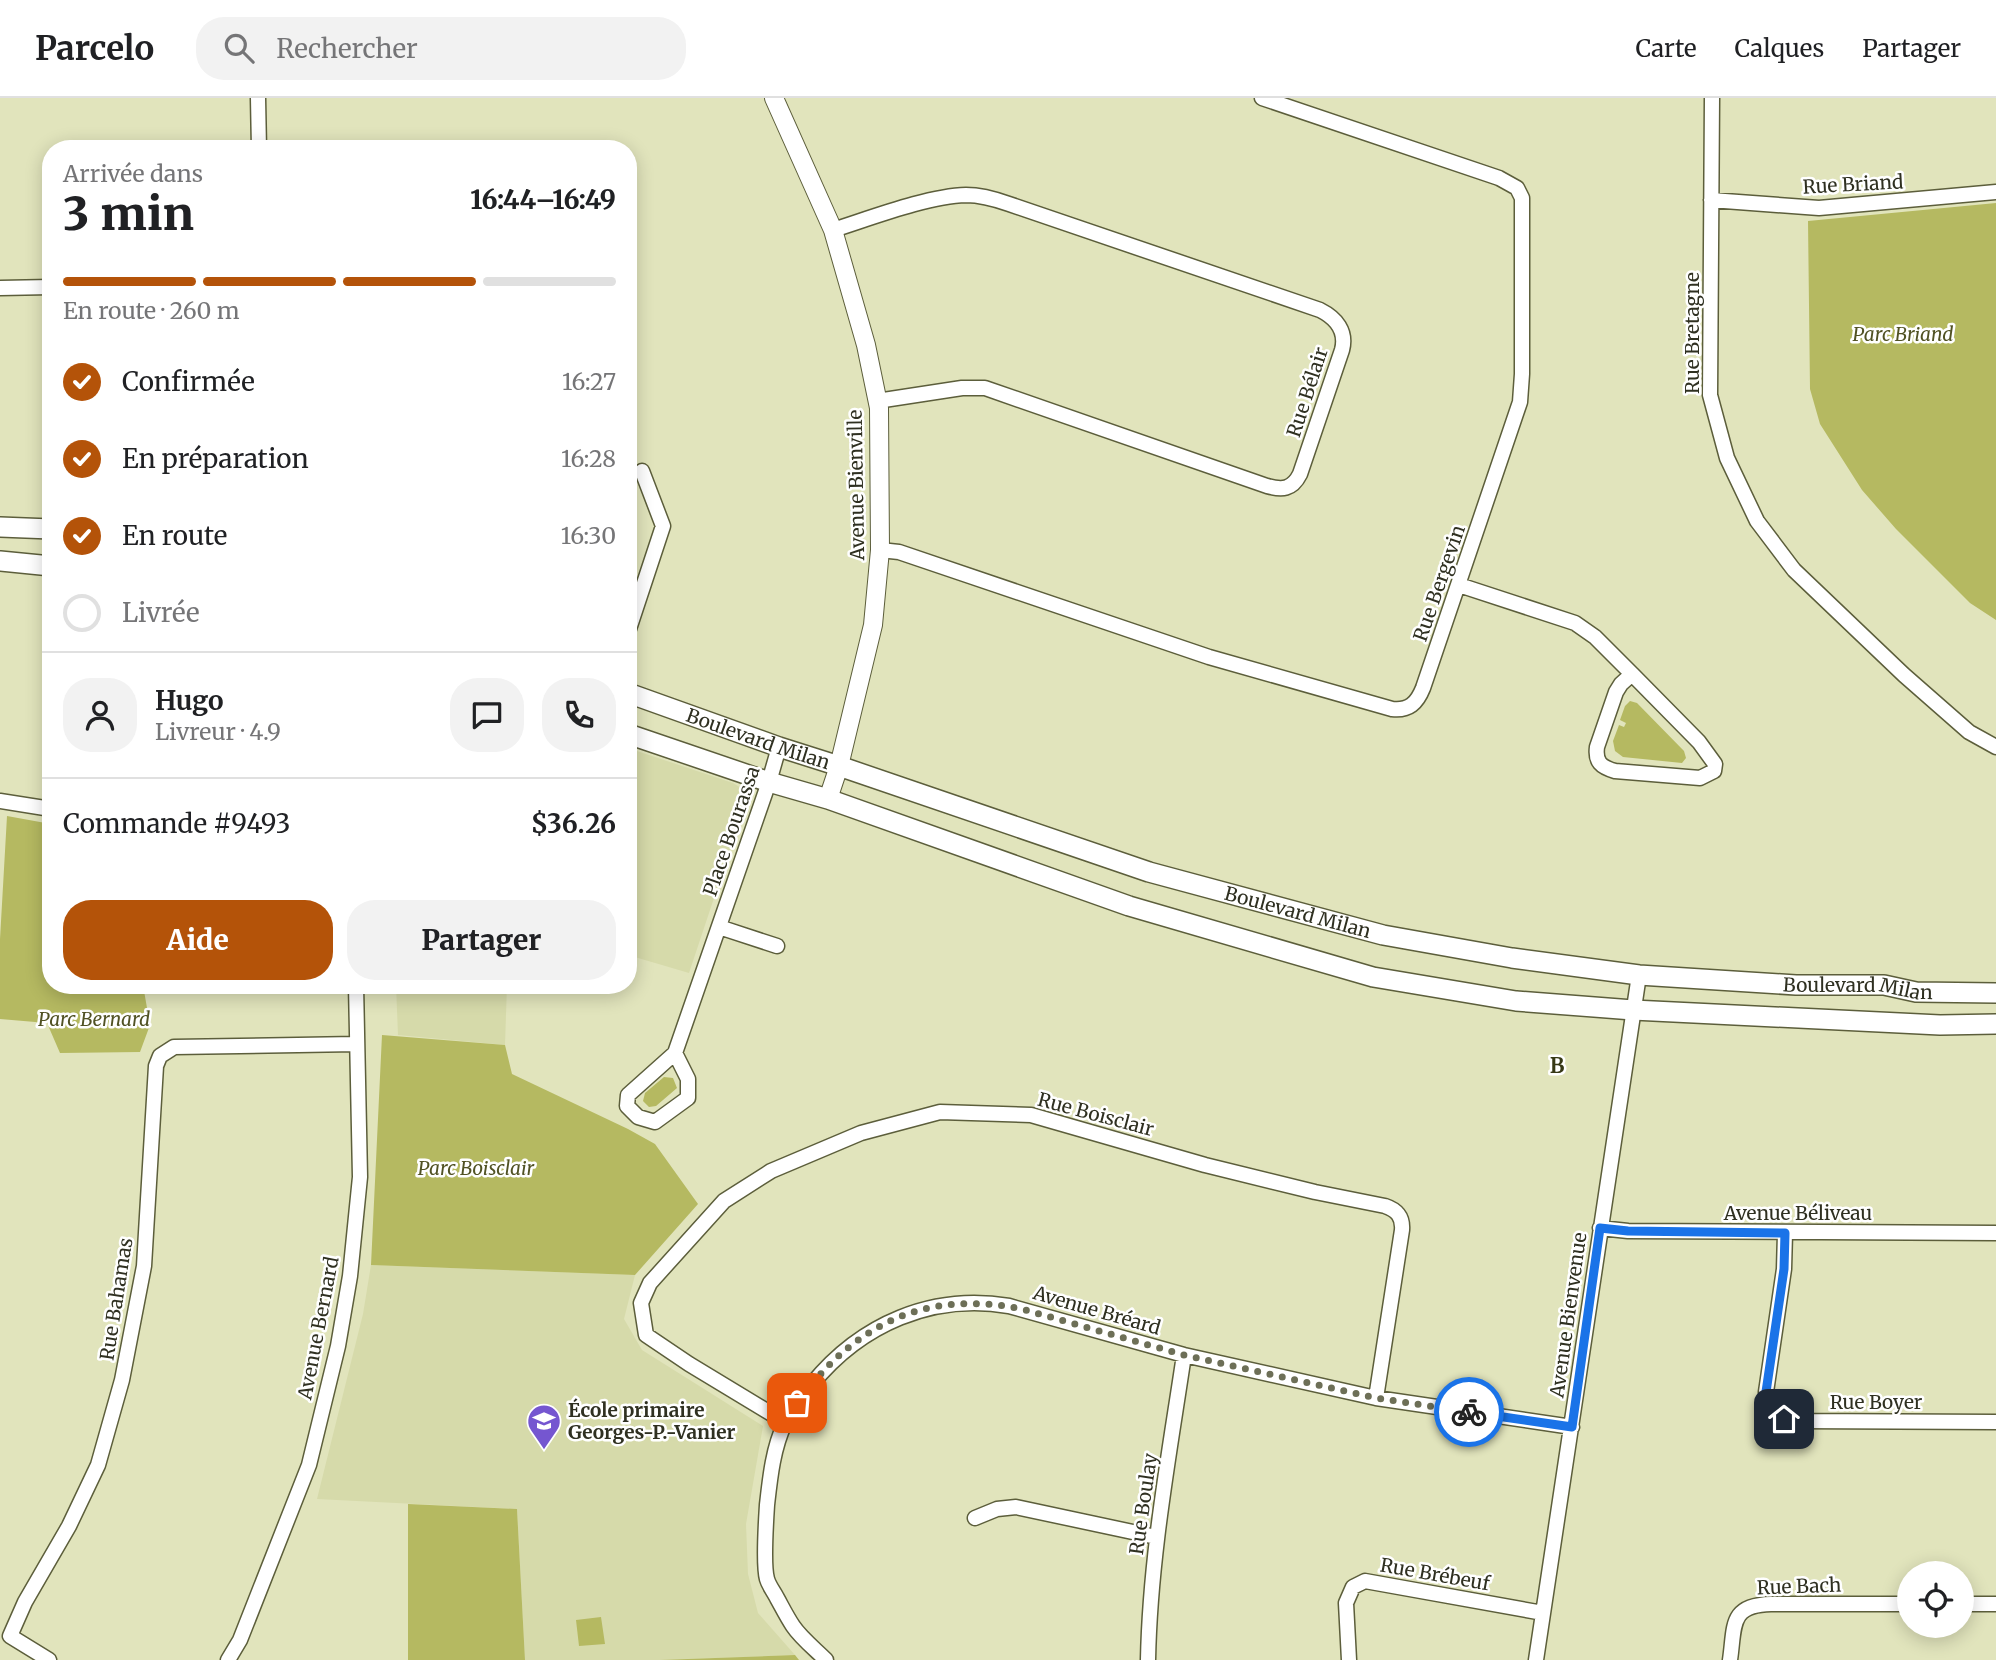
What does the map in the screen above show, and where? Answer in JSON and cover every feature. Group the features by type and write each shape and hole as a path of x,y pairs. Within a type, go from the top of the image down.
{"main road":[{"path":"0,527 42,529"},
{"path":"0,561 42,565"},
{"name":"Boulevard Milan","path":"637,696 1149,872 1383,935 1512,958 1639,975 1796,985 1884,985 1916,992 1996,993"},
{"name":"Boulevard Milan","path":"637,737 828,799 1129,906 1373,976 1516,1001 1633,1010 1940,1025 1996,1024"}],"street":[{"path":"258,98 259,140"},
{"name":"Avenue Bienville","path":"774,98 833,230 866,345 879,408 880,550 873,625 839,766 828,799"},
{"name":"Rue Bergevin","path":"880,550 899,552 1209,657 1397,709 1409,707 1420,695 1516,414 1522,387 1521,194 1514,185 1499,178 1262,98"},
{"name":"Rue Bretagne","path":"1712,98 1710,395 1727,458 1757,521 1794,570 1969,732 1996,747"},
{"name":"Rue Briand","path":"1711,200 1819,208 1996,192"},
{"name":"Rue Bélair","path":"833,230 940,198 982,197 1320,310 1338,324 1343,338 1342,350 1300,474 1296,482 1287,488 1267,486 990,389 962,388 877,401"},
{"path":"0,288 42,287"},
{"path":"637,605 663,526 642,471"},
{"path":"1459,585 1575,623 1595,637 1632,674 1699,742 1714,764 1714,771 1700,778 1664,776 1615,771 1598,762 1597,747 1616,692 1632,674"},
{"name":"Place Bourassa","path":"675,1053 688,1079 688,1098 655,1122 638,1117 627,1106 628,1095 675,1053 779,747"},
{"path":"0,801 42,808"},
{"name":"Place Bourassa","path":"719,927 777,946"},
{"name":"Avenue Bienvenue","path":"1536,1660 1639,975"},
{"name":"Avenue Bernard","path":"228,1660 240,1640 309,1465 338,1346 350,1276 360,1177 356,994"},
{"name":"Rue Bahamas","path":"49,1660 10,1636 25,1602 69,1526 98,1465 122,1380 144,1266 156,1066 160,1056 174,1048 356,1044"},
{"name":"Rue Boisclair","path":"785,1422 646,1335 641,1303 650,1283 724,1201 771,1171 860,1133 940,1112 1031,1115 1205,1165 1385,1206 1395,1211 1402,1220 1402,1230 1376,1398"},
{"name":"Avenue Béliveau","path":"1600,1228 1628,1231 1785,1233 1996,1233"},
{"name":"Rue Boyer","path":"1785,1233 1784,1269 1766,1392 1773,1412 1784,1419 1797,1422 1996,1422"},
{"name":"Avenue Bréard","path":"826,1660 794,1628 766,1579 765,1526 771,1468 785,1422 819,1375 840,1353 875,1328 924,1309 948,1304 984,1303 1022,1309 1184,1355 1376,1398 1572,1427"},
{"name":"Rue Boulay","path":"1148,1660 1156,1536 1184,1355"},
{"path":"975,1518 997,1509 1016,1507 1156,1536"},
{"name":"Rue Brébeuf","path":"1349,1660 1346,1603 1353,1587 1364,1581 1543,1613"},
{"name":"Rue Bach","path":"1730,1660 1737,1617 1749,1606 1897,1604"},
{"path":"1974,1604 1996,1604"}],"shaded area":[{"path":"637,751 733,783 749,793 689,973 637,958"},
{"path":"396,994 507,994 505,1045 398,1035"},
{"name":"École primaire Georges-P.-Vanier","path":"371,1265 635,1275 624,1319 642,1350 763,1426 746,1524 748,1574 758,1613 795,1655 660,1660 525,1660 517,1509 317,1499 363,1314"}],"green space":[{"name":"Parc Briand","path":"1996,203 1996,620 1970,603 1896,529 1862,490 1820,424 1810,389 1808,221"},
{"path":"1630,701 1637,703 1684,751 1686,758 1682,763 1623,757 1615,751 1613,741 1619,725 1624,727 1626,723 1620,720"},
{"name":"Parc Bernard","path":"7,816 42,822 42,994 145,994 150,1025 140,1052 60,1053 47,1023 0,1019 0,939"},
{"name":"Parc Boisclair","path":"382,1035 505,1045 512,1074 655,1144 698,1204 635,1275 371,1265"},
{"path":"664,1077 673,1078 677,1088 656,1106 649,1107 643,1101 645,1093"},
{"path":"408,1504 517,1509 525,1660 408,1660"},
{"path":"601,1617 605,1644 579,1646 576,1620"},
{"path":"795,1655 799,1660 660,1660"}],"way so far":[{"path":"797,1403 840,1353 875,1328 924,1309 972,1303 1022,1309 1184,1355 1376,1398 1469,1412"}],"place":[{"name":"École primaire Georges-P.-Vanier","path":"544,1451"}],"district":[{"name":"B","path":"1557,1065"}],"route":[{"path":"1469,1412 1572,1427 1600,1228 1628,1231 1785,1233 1784,1269 1766,1392 1769,1406 1784,1419"}]}
